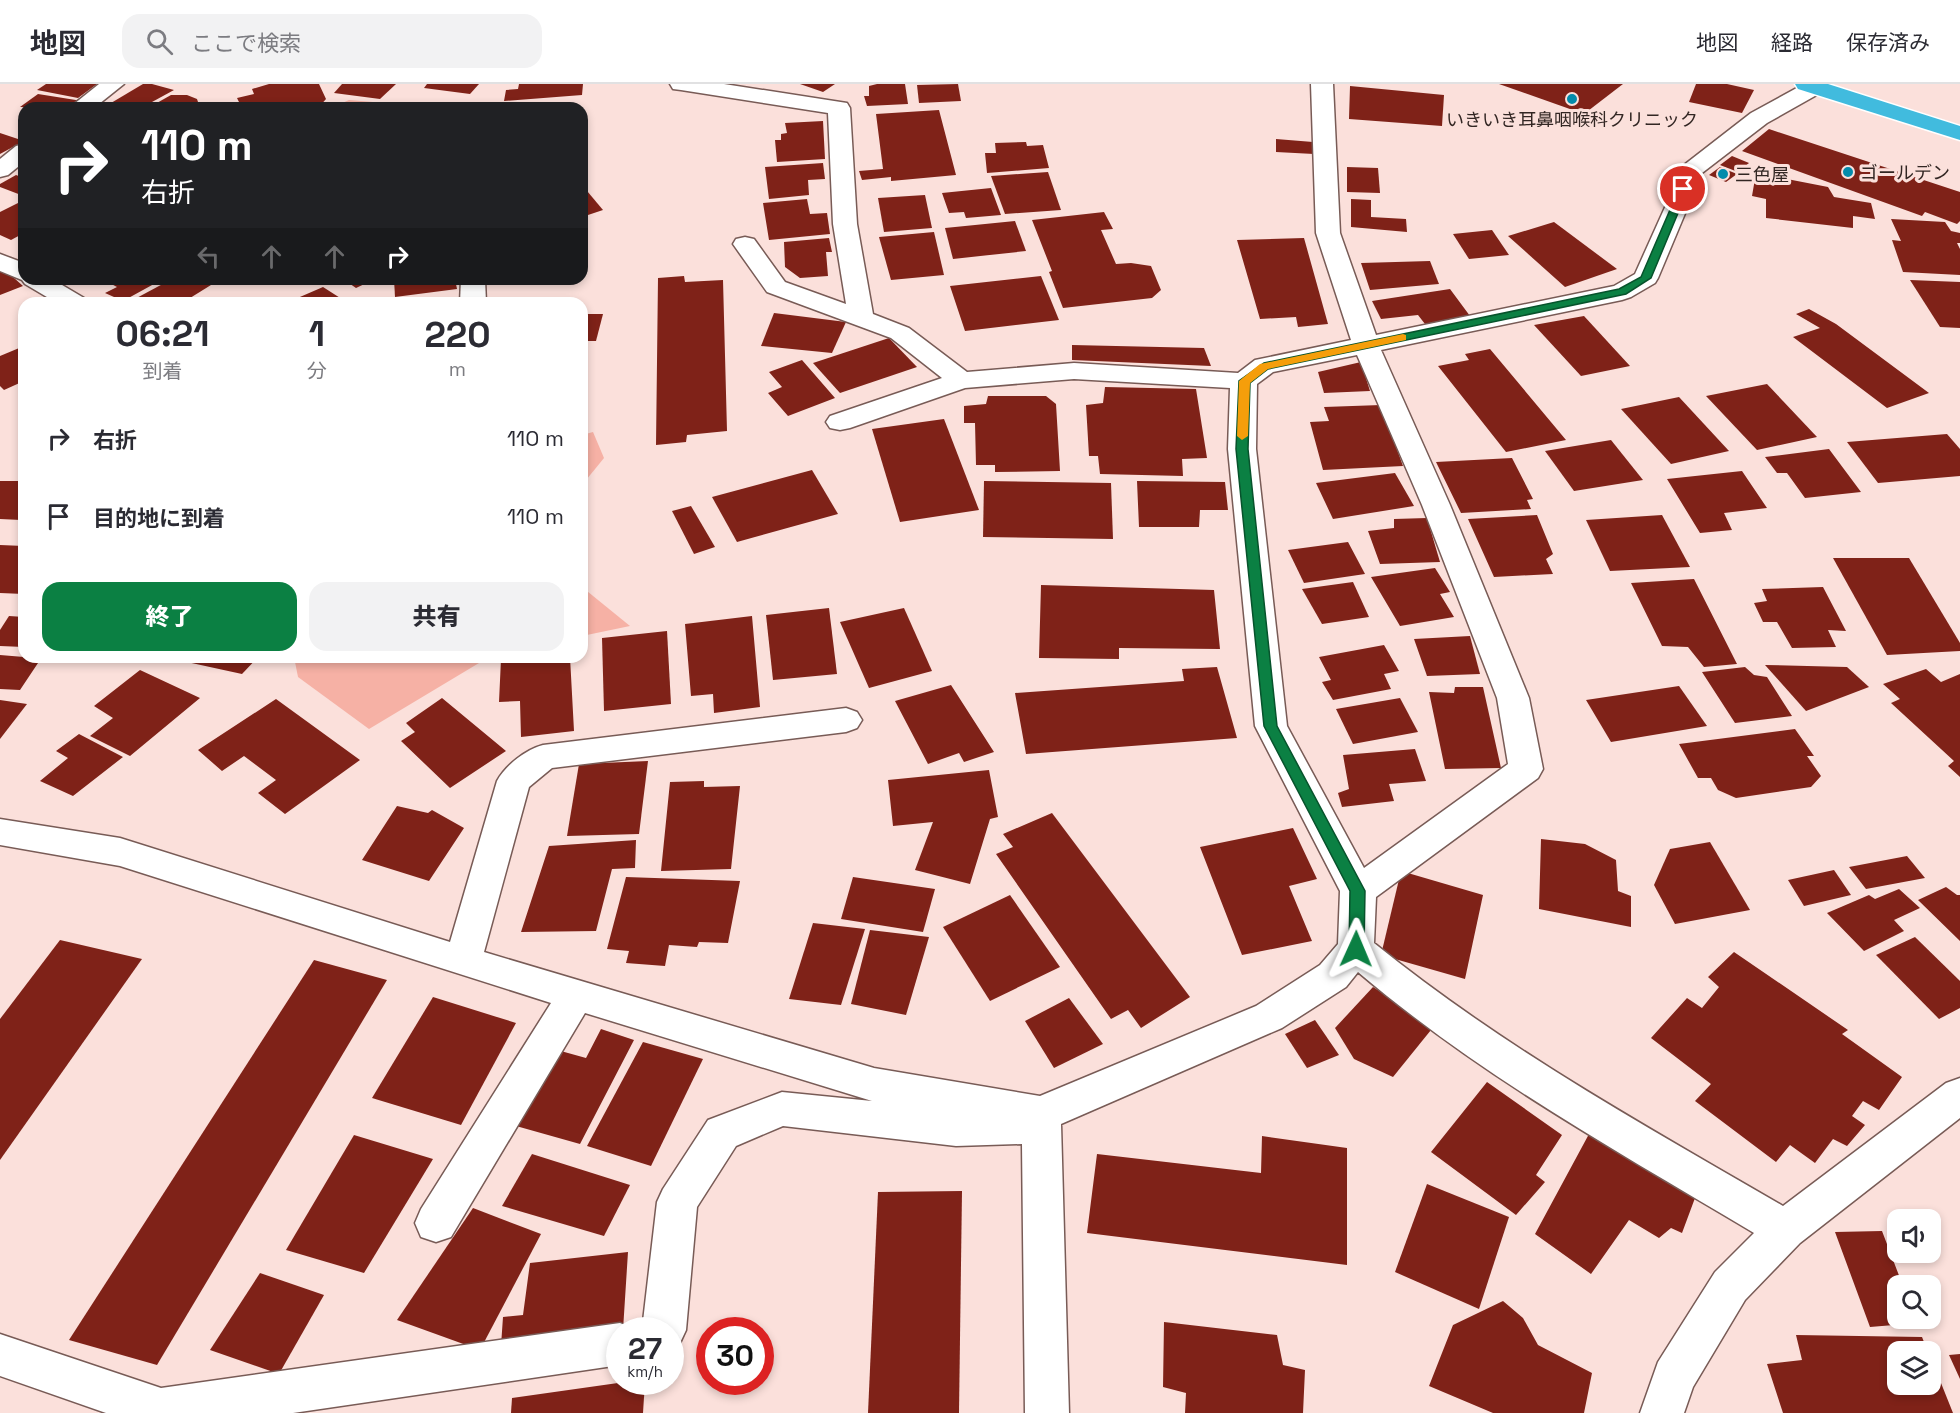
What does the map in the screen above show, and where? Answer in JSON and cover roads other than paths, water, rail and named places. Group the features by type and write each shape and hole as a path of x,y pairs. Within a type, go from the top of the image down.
{"highway":[{"path":"1810,85 1960,133"}],"street":[{"path":"88,102 113,84"},
{"path":"681,84 839,108 845,225 861,319"},
{"path":"1322,84 1328,233 1366,345 1436,505 1513,698 1526,769 1358,891"},
{"path":"840,422 961,380 1074,371 1244,381 1264,366 1622,292 1646,278 1692,170 1759,118 1810,85"},
{"path":"0,170 18,156"},
{"path":"745,244 776,287 900,333 961,380"},
{"path":"0,261 18,270"},
{"path":"44,285 64,297"},
{"path":"665,1317 677,1202 722,1133 782,1109 956,1128 1041,1120 1269,1017 1333,976 1356,949 1358,891 1271,726 1242,449 1244,381"},
{"path":"463,961 514,781 543,757 846,720"},
{"path":"0,832 120,852 463,961 874,1085 1041,1120"},
{"path":"1356,949 1390,979 1514,1067 1785,1229"},
{"path":"436,1223 576,995"},
{"path":"1662,1413 1674,1377 1730,1286 1785,1229 1960,1095"},
{"path":"1041,1120 1047,1413"},
{"path":"0,1354 161,1410 606,1346"}],"place":[{"name":"いきいき耳鼻咽喉科クリニック","path":"1572,99"},
{"name":"ゴールデン","path":"1848,172"},
{"name":"三色屋","path":"1723,174"}]}
